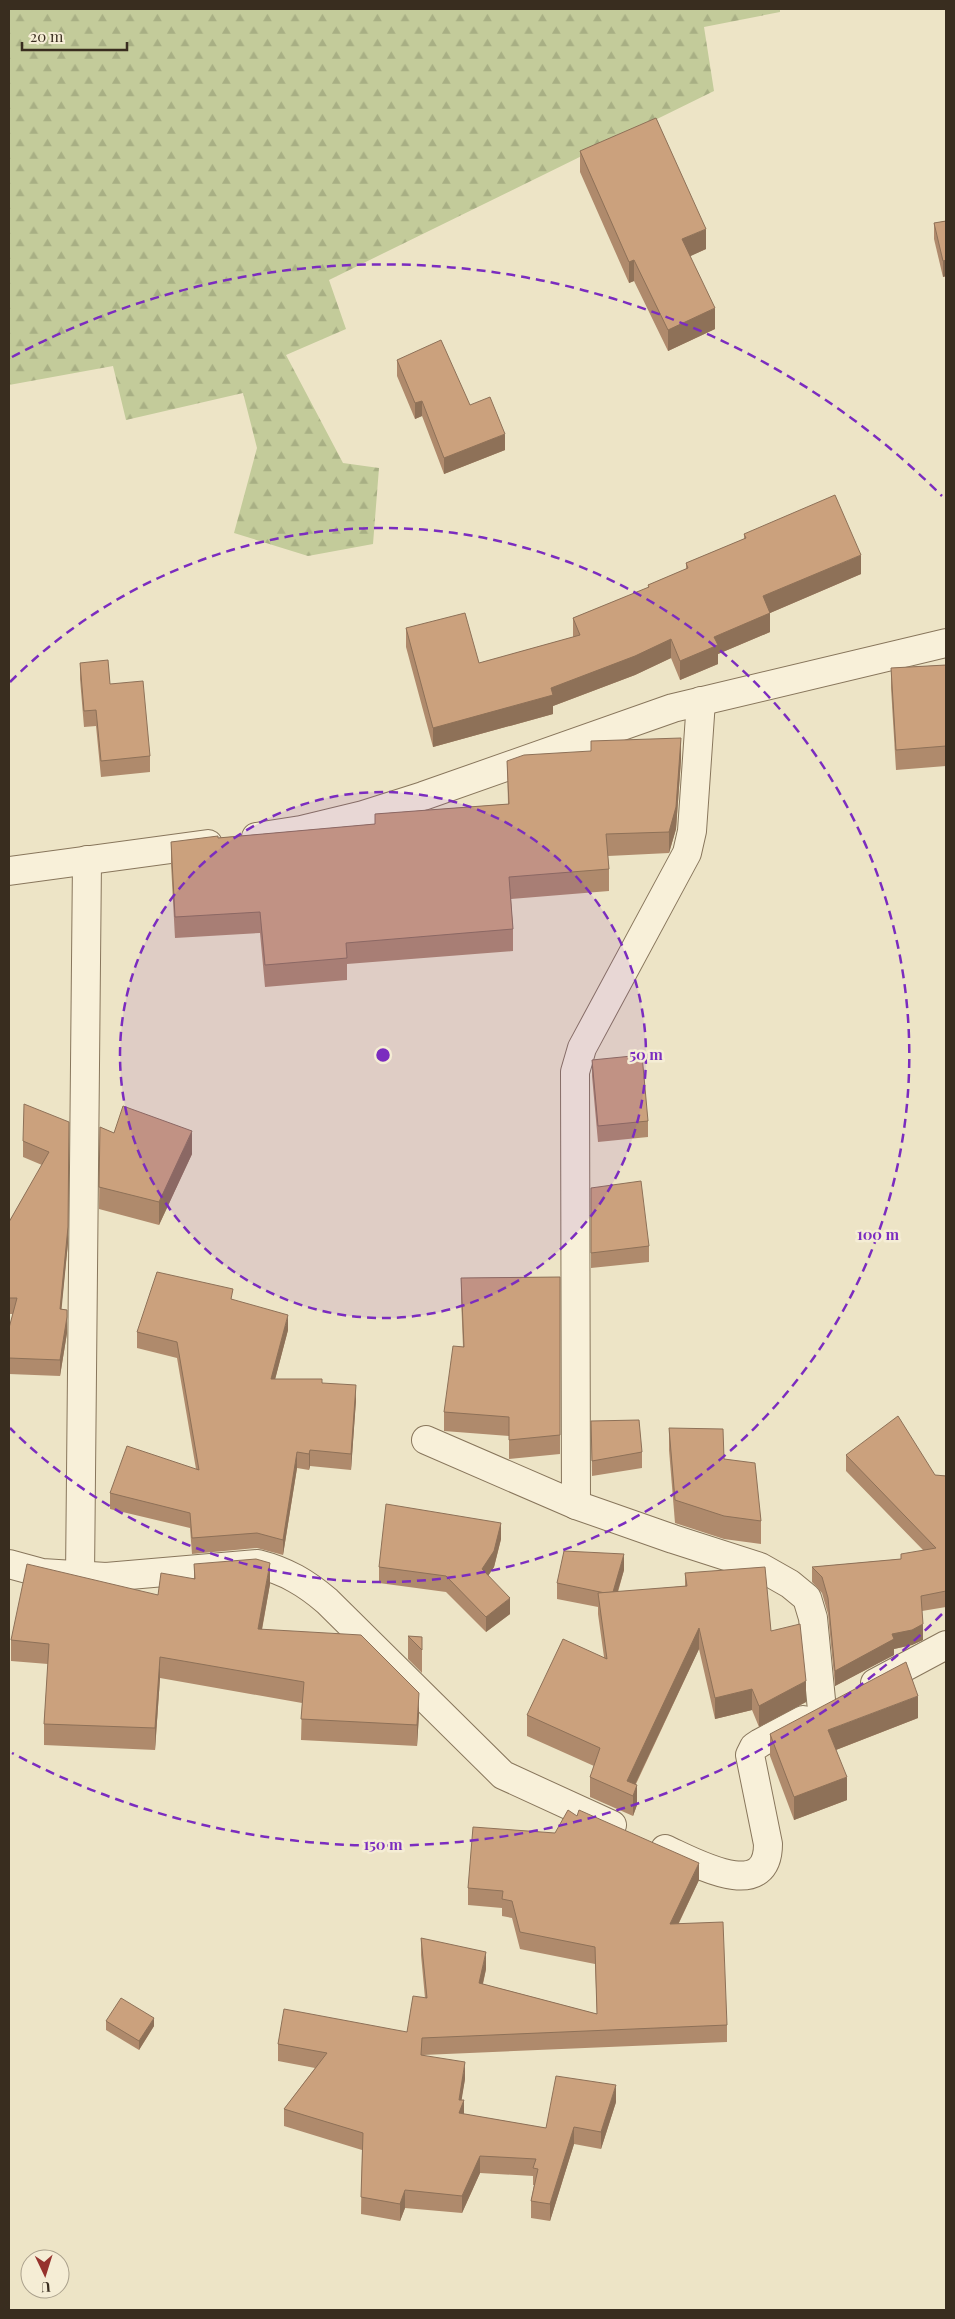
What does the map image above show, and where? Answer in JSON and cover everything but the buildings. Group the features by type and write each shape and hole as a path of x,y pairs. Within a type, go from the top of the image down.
{"street":[{"path":"9,871 301,830 423,796 673,708 946,644"},
{"path":"576,1505 575,1072 582,1048 687,852 692,831 701,701"},
{"path":"80,1577 87,860"},
{"path":"426,1440 576,1505 673,1539 760,1566 790,1584 807,1598 813,1618 822,1710"},
{"path":"9,1564 42,1573 80,1577 132,1577 258,1564 279,1569 297,1578 327,1602 503,1775 716,1871 745,1876 763,1865 768,1854 768,1844 750,1755 754,1747 946,1645"}],"green space":[{"path":"9,9 780,9 780,12 704,27 714,91 329,280 346,329 286,355 343,463 379,468 373,544 308,556 234,533 257,448 243,393 126,420 113,366 9,385"}]}
